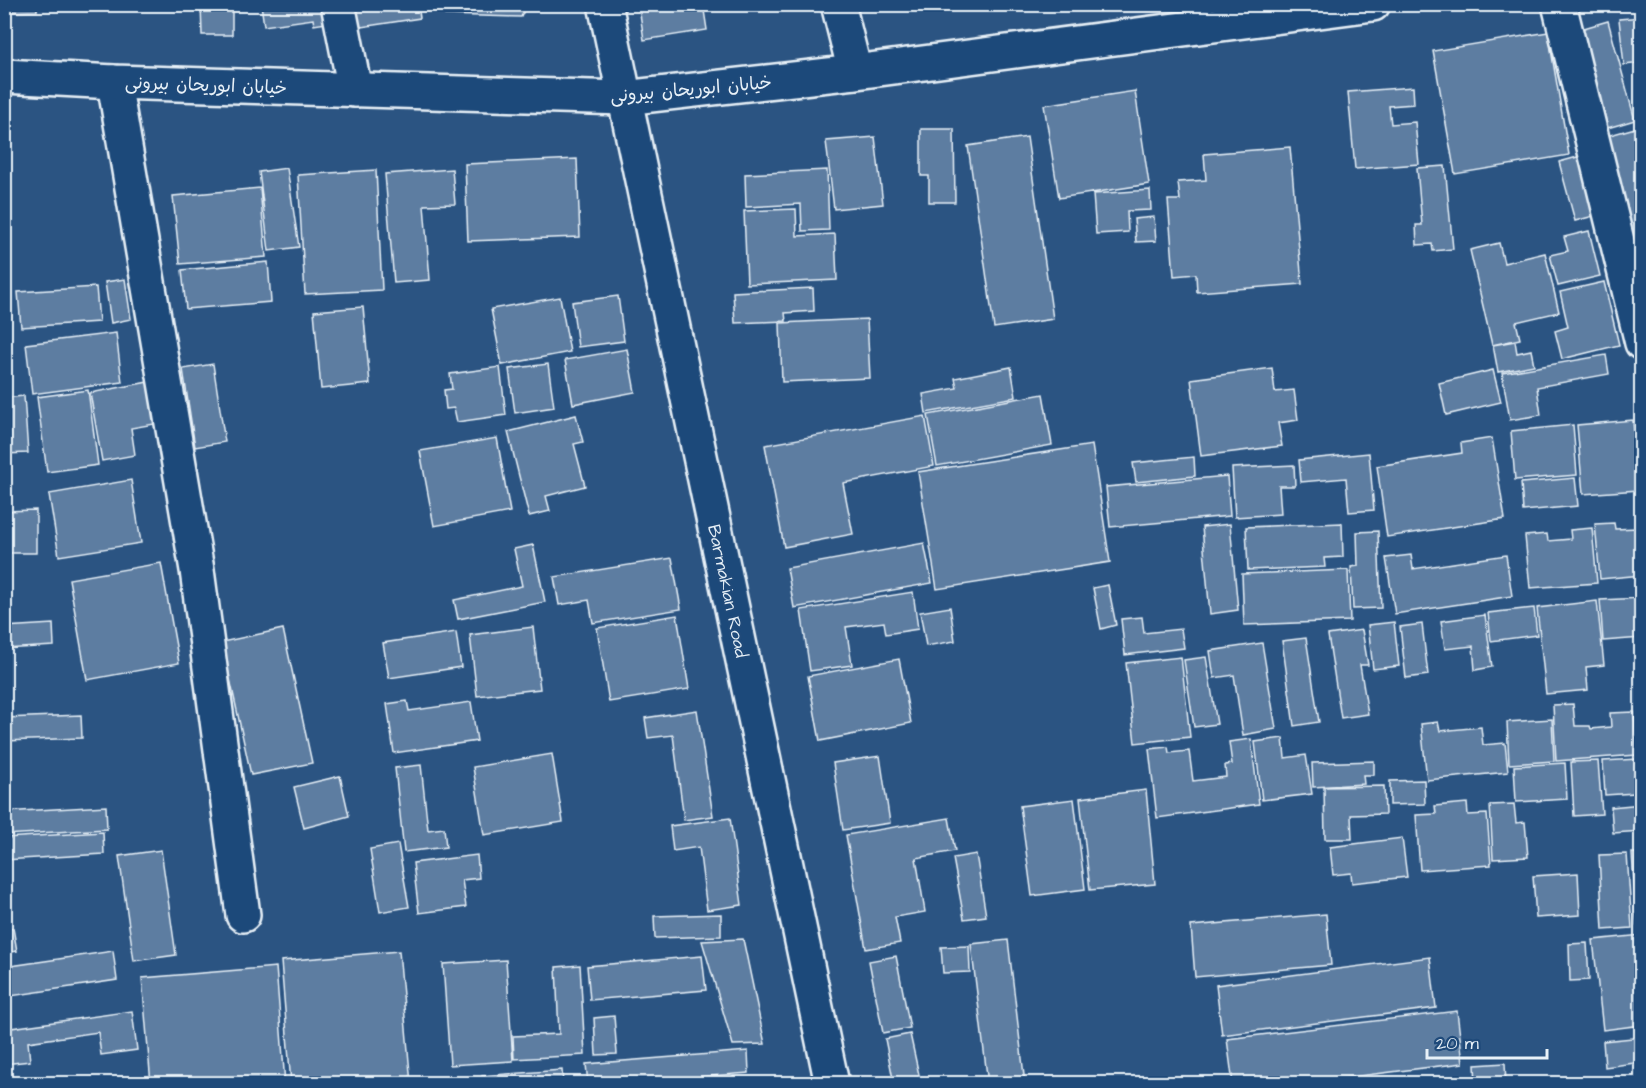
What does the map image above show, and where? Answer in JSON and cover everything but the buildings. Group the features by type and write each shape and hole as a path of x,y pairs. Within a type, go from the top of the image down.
{"street":[{"path":"338,4 355,90"},
{"name":"Barmakian Road","path":"605,4 832,1083"},
{"path":"837,4 855,72"},
{"name":"خیابان ابوریحان بیرونی","path":"4,76 114,82 624,98 855,72 1373,4"},
{"path":"1559,4 1641,343"},
{"path":"114,82 197,570 243,915"}]}
